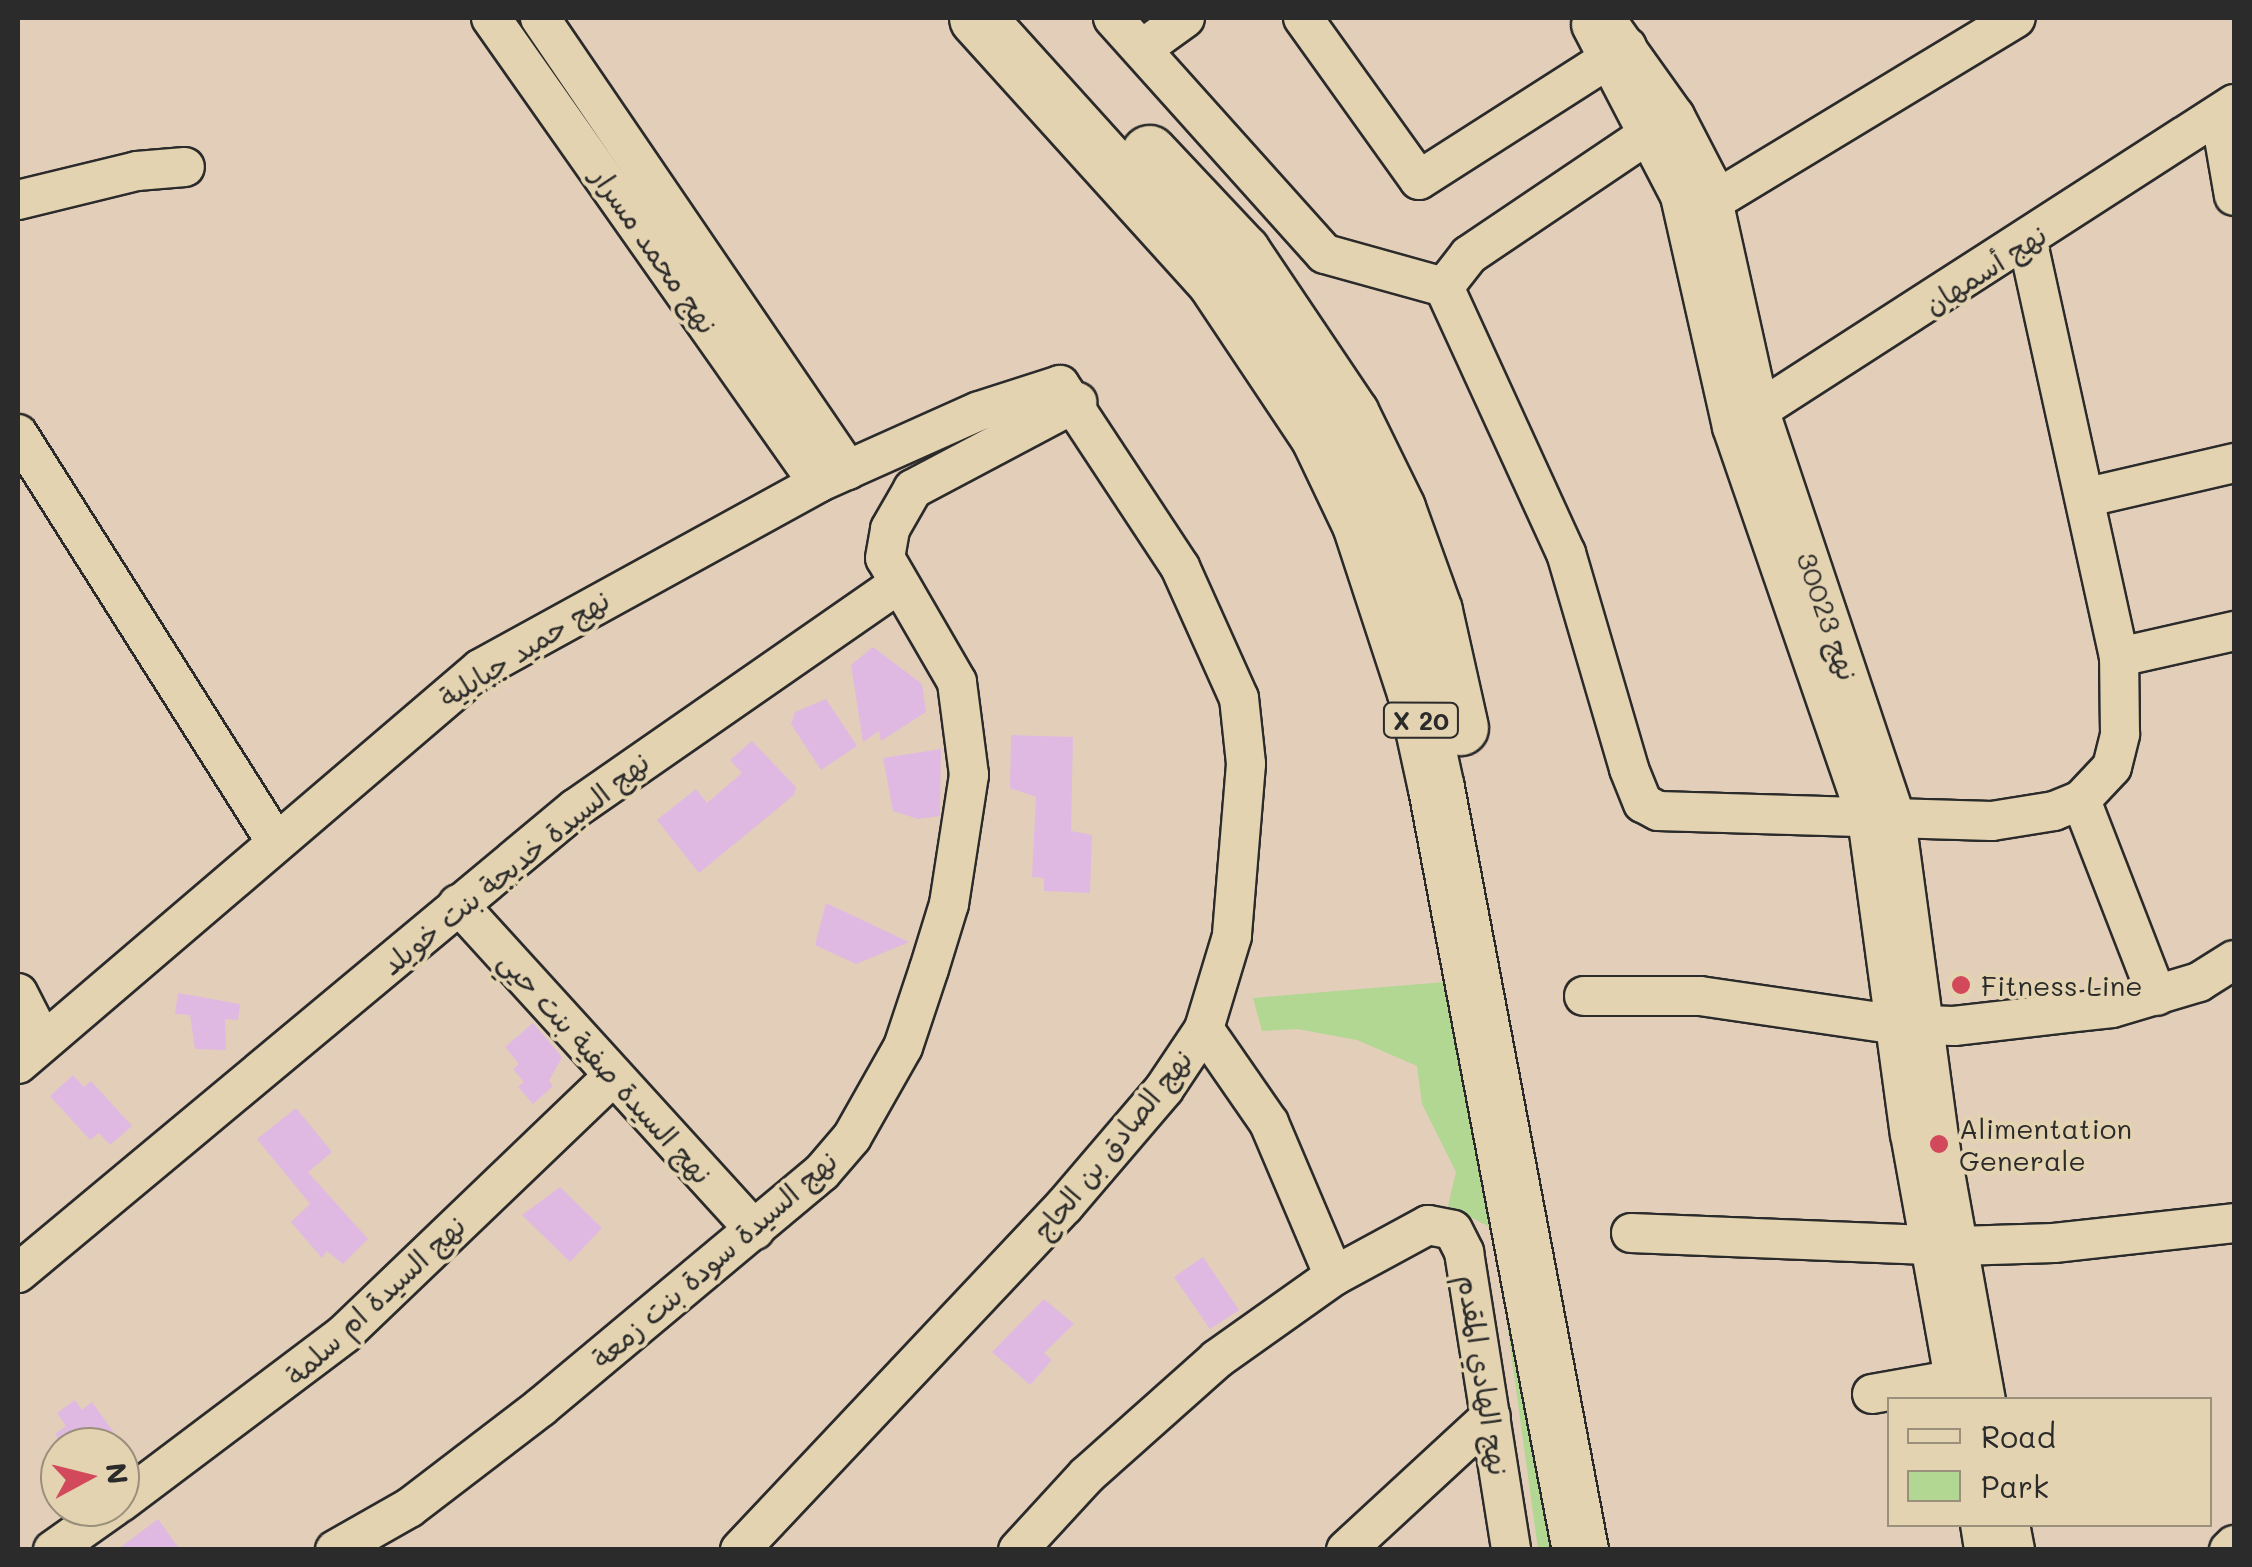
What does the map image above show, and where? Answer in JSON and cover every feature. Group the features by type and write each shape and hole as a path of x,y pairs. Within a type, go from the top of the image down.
{"highway":[{"name":"X 20","path":"976,18 1214,280 1318,436 1360,524 1415,692 1436,788 1580,1550"},
{"name":"X 20","path":"1024,18 1242,252 1352,414 1397,508 1450,680 1619,1550"}],"street":[{"name":"نهج محمد مسرار","path":"492,18 833,477"},
{"name":"نهج محمد مسرار","path":"540,18 833,477"},
{"path":"1113,18 1325,254 1444,286"},
{"path":"1142,49 1185,18"},
{"path":"1303,18 1419,180 1609,31"},
{"path":"1702,210 1891,88 2016,18"},
{"name":"نهج 30023","path":"1609,31 1661,122 1702,210 1746,419 1881,818 1908,1025 1970,1388"},
{"path":"2227,110 2234,196"},
{"name":"نهج أسمهان","path":"1746,419 2028,242 2227,110"},
{"path":"1444,286 1468,255 1661,122"},
{"path":"18,200 137,171 185,167"},
{"path":"1444,286 1566,553 1643,803 1703,814 1992,821 2054,812 2082,800 2112,767 2120,734 2119,658 2088,497 2028,242"},
{"name":"نهج حميد جبايلية","path":"30,1052 480,669 833,477 1066,393"},
{"path":"898,584 885,558 890,529 913,489 1066,393"},
{"name":"نهج الصادق بن الحاج","path":"740,1550 1065,1205 1164,1089 1204,1029 1232,936 1246,764 1239,698 1180,567 1066,393"},
{"path":"18,434 275,840"},
{"path":"2088,497 2234,463"},
{"name":"نهج السيدة خديجة بنت خويلد","path":"18,1273 458,904 642,758 898,584"},
{"name":"نهج السيدة سودة بنت زمعة","path":"336,1550 409,1508 464,1468 755,1230 822,1172 878,1096 903,1047 949,904 969,775 964,705 949,660 898,584"},
{"path":"2119,658 2234,631"},
{"path":"2082,800 2156,996"},
{"name":"نهج السيدة صفية بنت حيي","path":"458,904 755,1230"},
{"path":"1584,996 1700,996 1908,1025 2066,1018 2156,996 2234,960"},
{"path":"18,993 30,1052"},
{"path":"1018,1550 1087,1475 1218,1360 1334,1276 1269,1123 1204,1029"},
{"name":"نهج السيدة ام سلمة","path":"140,1488 344,1334 613,1076"},
{"path":"1630,1232 1944,1246 2054,1244 2234,1223"},
{"name":"نهج الهادي المقدم","path":"1334,1276 1428,1225 1453,1230 1461,1240 1511,1550"},
{"path":"1872,1394 1970,1388"},
{"path":"1346,1550 1491,1416"},
{"name":"نهج السيدة ام سلمة","path":"53,1550 86,1527"}],"green space":[{"path":"1445,982 1564,1549 1538,1549 1494,1229 1448,1206 1456,1172 1422,1104 1417,1066 1357,1040 1297,1029 1262,1031 1253,998"}],"building":[{"path":"873,647 922,684 926,712 881,741 879,731 863,742 851,665"},
{"path":"826,699 857,746 821,770 791,724 795,712"},
{"path":"1011,735 1073,737 1071,831 1092,835 1090,893 1044,891 1044,878 1032,877 1036,797 1010,788"},
{"path":"752,741 796,787 794,795 699,873 657,820 696,789 707,803 742,773 730,760"},
{"path":"941,749 940,816 918,819 893,811 883,758"},
{"path":"826,903 909,942 856,964 815,945"},
{"path":"178,993 240,1004 238,1020 225,1019 226,1050 195,1049 190,1015 175,1014"},
{"path":"533,1023 562,1057 549,1081 553,1086 533,1104 518,1087 524,1082 513,1069 519,1064 505,1047"},
{"path":"73,1075 84,1087 91,1081 132,1126 110,1145 99,1133 90,1140 50,1096"},
{"path":"296,1108 332,1152 308,1172 368,1239 343,1264 327,1251 322,1258 291,1222 310,1204 257,1139"},
{"path":"560,1187 602,1228 570,1262 522,1215"},
{"path":"1203,1257 1239,1310 1210,1329 1174,1277"},
{"path":"1044,1299 1074,1324 1044,1353 1052,1360 1030,1385 992,1352"},
{"path":"75,1400 82,1410 92,1402 110,1427 65,1427 57,1413"},
{"path":"158,1519 180,1550 117,1550"}],"place":[{"name":"Fitness Line","path":"1961,985"},
{"name":"Alimentation Generale","path":"1939,1144"}]}
